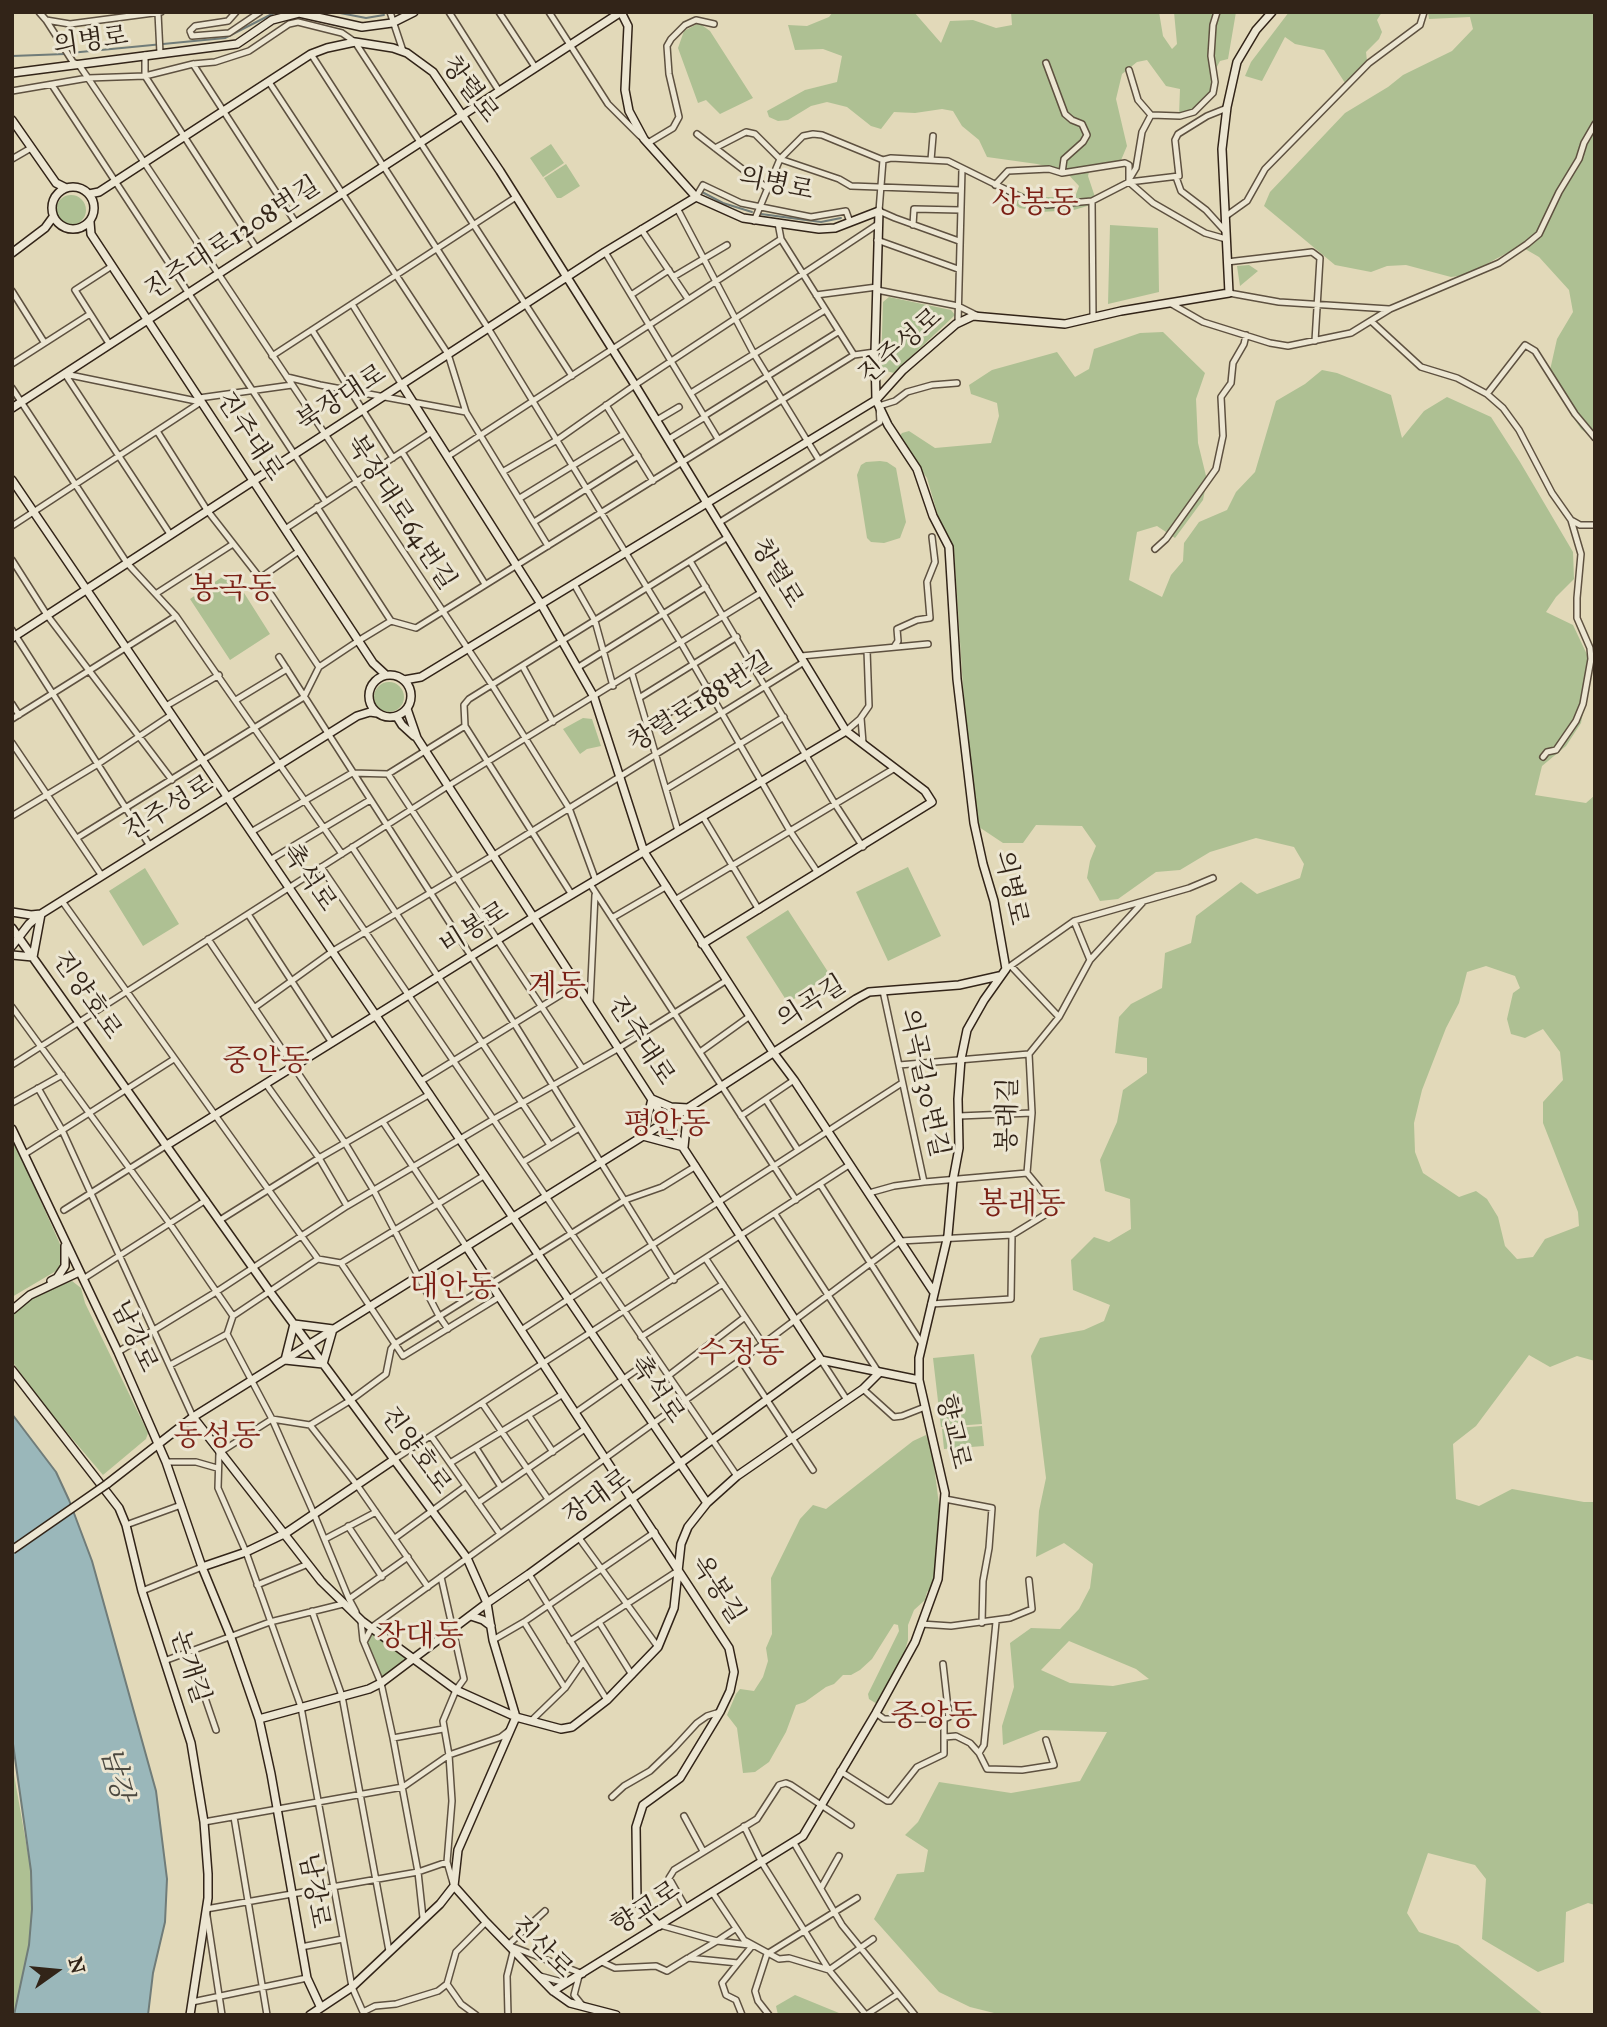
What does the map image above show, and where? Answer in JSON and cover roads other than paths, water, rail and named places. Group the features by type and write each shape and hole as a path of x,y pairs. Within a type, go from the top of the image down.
{"street":[{"name":"북장대로64번길","path":"39,12 88,78 492,685 569,808 596,892 796,1200"},
{"path":"236,12 228,21 191,28 192,36 229,33 260,12"},
{"path":"390,12 402,51"},
{"name":"의병로","path":"12,73 237,44 270,17 299,13 362,27 392,23 414,12"},
{"path":"449,12 499,91"},
{"path":"499,12 535,68"},
{"name":"의병로","path":"549,12 608,104 646,141 696,197 754,221 819,229 835,228 879,211 875,352 878,403 917,469 933,516 949,547 957,679 974,822 1008,967"},
{"name":"의병로","path":"621,12 628,26 625,90 629,111 646,141"},
{"name":"진주대로1208번길","path":"12,408 621,12"},
{"path":"1129,70 1138,100 1151,115 1180,116 1194,112 1213,93 1215,82 1210,56 1217,12"},
{"path":"1272,12 1256,30 1237,62 1227,107 1222,149 1229,293 1279,302 1390,309"},
{"path":"1226,216 1247,201 1265,169 1369,62 1420,25 1424,12"},
{"path":"46,20 70,23 160,13 160,52"},
{"path":"646,141 673,128 679,117 669,74 667,47 671,39 685,25 696,20 714,24"},
{"path":"12,92 88,78 145,76 193,64 233,58 249,51 289,24 298,22 342,33 355,42 572,376"},
{"name":"창렬로","path":"89,194 99,192 116,182 311,54 343,43 355,42 402,51 433,72 463,114 635,384 846,731 925,791 932,802 863,846"},
{"path":"311,54 488,328 681,643 790,831 818,873"},
{"path":"145,55 145,76 257,249"},
{"path":"1046,63 1066,114 1082,124 1087,135 1065,159 1062,173"},
{"path":"193,64 296,223"},
{"path":"269,82 448,354 466,412 482,434 548,546"},
{"path":"52,85 325,501"},
{"path":"1226,236 1206,210 1181,191 1176,177 1175,140 1178,134 1227,107"},
{"path":"1129,182 1136,168 1142,132 1151,115"},
{"path":"12,120 56,183 66,188"},
{"path":"1169,302 1203,322 1287,346 1352,333 1390,309 1499,263 1539,234 1595,124"},
{"path":"715,148 746,132 755,134 780,159 852,186 961,190"},
{"path":"697,134 767,188"},
{"path":"754,221 780,159 803,136 813,134 822,135 883,160 891,158 948,161 1023,198 1047,205 1092,201 1129,182 1176,177"},
{"path":"931,160 933,136"},
{"path":"12,159 31,148"},
{"path":"883,160 879,211 959,241"},
{"path":"995,185 1008,171 1049,169 1062,173 1125,163 1129,165 1129,182 1153,203 1205,233 1226,236"},
{"path":"956,324 962,169"},
{"path":"56,183 57,194 52,205 56,220 69,230 81,229 90,222 99,192"},
{"name":"의병로","path":"696,197 703,185 729,198 811,217 846,211 850,222"},
{"path":"57,194 66,188 76,187 89,194 94,203"},
{"path":"272,356 516,197"},
{"name":"북장대로","path":"13,634 47,615 326,435 605,252 696,197"},
{"path":"1092,201 1093,318"},
{"path":"677,208 754,354 819,460"},
{"path":"913,225 914,209 960,210"},
{"path":"12,253 56,220"},
{"path":"81,229 90,234 90,222"},
{"path":"778,223 780,239 854,355"},
{"path":"504,471 557,440 635,384 878,224"},
{"path":"641,229 688,299"},
{"name":"진주대로","path":"90,234 358,641 373,663 386,675"},
{"path":"447,457 780,239"},
{"path":"877,240 958,269"},
{"path":"673,277 727,245"},
{"path":"605,252 718,439"},
{"path":"1227,262 1312,252 1320,258 1315,341"},
{"path":"110,345 75,290 112,267"},
{"path":"631,295 669,271"},
{"path":"816,295 877,288 958,306 979,316"},
{"path":"12,290 44,342"},
{"name":"진주성로","path":"421,677 808,441 878,403 903,370 956,324 979,316 1065,324 1169,302 1229,293"},
{"path":"352,304 541,604 594,697 644,852 933,1292"},
{"path":"691,393 825,310"},
{"path":"12,364 90,314"},
{"path":"1371,321 1421,367 1457,378 1487,394 1503,408 1519,430 1552,493 1571,520 1581,554 1577,618 1590,648 1591,659 1583,704 1576,720 1556,750 1547,752 1543,757"},
{"path":"312,330 393,458"},
{"path":"669,439 838,332"},
{"path":"1155,548 1173,529 1216,469 1223,436 1221,397 1231,383 1233,363 1246,335"},
{"path":"1487,394 1525,345 1535,351 1575,414 1595,438"},
{"path":"317,507 391,621 416,628 854,355 875,352"},
{"path":"65,374 200,400 292,384"},
{"path":"65,374 170,534"},
{"path":"287,377 466,412"},
{"path":"720,522 880,422 878,403 895,401 907,392 932,385 957,383"},
{"path":"12,388 127,563 177,616 342,854"},
{"path":"12,526 200,400"},
{"path":"606,405 653,481"},
{"path":"657,420 679,407"},
{"path":"157,431 207,510 260,578 319,667"},
{"path":"285,529 432,432"},
{"path":"520,498 624,434"},
{"path":"402,452 485,584"},
{"path":"534,522 638,456"},
{"name":"촉석로","path":"12,480 707,1503"},
{"path":"1571,520 1580,525 1595,524"},
{"path":"572,895 465,726 464,705 469,699 728,537"},
{"path":"894,647 898,641 897,629 916,620 930,618 927,582 935,562 932,537"},
{"path":"159,595 233,544"},
{"path":"260,578 299,551"},
{"path":"12,560 47,615 172,780"},
{"path":"690,561 835,804 863,846 702,944"},
{"path":"574,583 595,621 613,686"},
{"path":"577,668 706,587"},
{"path":"12,1065 448,786 762,592"},
{"path":"12,719 177,616"},
{"path":"77,838 304,697 319,667 391,621"},
{"path":"13,634 149,846"},
{"path":"639,698 737,637"},
{"path":"803,659 928,644"},
{"path":"846,731 861,719 869,706 867,650"},
{"path":"279,657 514,1023 674,1280"},
{"name":"창렬로188번길","path":"254,1008 332,951 494,855 765,686 803,659"},
{"path":"648,726 752,662"},
{"name":"진주대로","path":"373,663 375,681"},
{"path":"523,667 553,722"},
{"path":"236,700 287,669"},
{"path":"632,674 678,831"},
{"path":"404,680 411,690 411,701 407,709 397,717 383,717 377,713 369,701 369,690 375,681 386,675 404,680 421,677"},
{"path":"166,706 219,676"},
{"path":"411,690 421,677"},
{"path":"357,716 369,701"},
{"path":"12,704 19,715"},
{"name":"진주대로","path":"12,1550 107,1484 157,1442 251,1379 667,1121 417,738 407,709"},
{"path":"357,716 377,713"},
{"path":"12,816 172,715"},
{"name":"진주성로","path":"12,946 18,936 41,914 357,716"},
{"name":"진주대로","path":"397,717 417,738"},
{"path":"666,789 784,717"},
{"path":"861,719 863,744"},
{"path":"251,832 352,773 387,774 465,726"},
{"name":"비봉로","path":"64,1210 534,917 846,731"},
{"path":"12,743 102,876"},
{"path":"675,900 895,768"},
{"path":"387,774 582,1069"},
{"path":"270,860 370,800"},
{"path":"703,817 759,910"},
{"path":"352,847 550,1145"},
{"path":"321,867 737,1476"},
{"path":"919,1380 922,1345 947,1239 959,1148 958,1099 961,1059 968,1030 999,976 1074,921 1143,902 1213,878"},
{"path":"612,918 667,886"},
{"path":"590,1003 596,892"},
{"path":"62,901 318,1259"},
{"name":"봉래길","path":"1012,1235 1056,1208 1027,1173 1032,1113 1029,1054 1059,1017 1090,960 1143,902"},
{"path":"12,912 41,914 33,957 12,955"},
{"path":"248,914 332,1043"},
{"path":"1074,921 1090,960"},
{"name":"진양호로","path":"12,928 270,1292 467,1558 487,1602 493,1640 516,1717"},
{"path":"208,939 345,1143 374,1191 448,1329"},
{"path":"1008,967 1059,1017"},
{"name":"의곡길","path":"667,1121 870,992 959,985 999,976"},
{"path":"118,1352 347,1206 620,1048 727,980"},
{"path":"421,1081 578,984"},
{"name":"의곡길30번길","path":"883,991 924,1182"},
{"path":"12,1007 170,1224 233,1316"},
{"path":"700,1052 750,1016"},
{"path":"899,1065 1029,1054"},
{"path":"25,1154 174,1059"},
{"path":"12,1103 62,1075"},
{"path":"741,1116 794,1080"},
{"path":"521,1331 902,1083"},
{"path":"266,1084 319,1158 347,1206"},
{"path":"38,1088 62,1130 193,1417 308,1564 362,1621 415,1658 433,1676 456,1690 516,1717 561,1729 572,1727 607,1700 658,1647 674,1608 681,1544 688,1527 707,1503 737,1476 863,1389 879,1373 775,1214"},
{"path":"220,1220 429,1094"},
{"path":"652,1099 671,1107 688,1108 684,1147 643,1136 652,1099"},
{"path":"766,1100 798,1150"},
{"path":"959,1116 1032,1113"},
{"path":"667,1121 847,1400"},
{"path":"383,1122 466,1246"},
{"path":"523,1162 579,1128"},
{"name":"남강로","path":"12,1129 118,1352 166,1462 202,1567 230,1635 259,1719 307,1978 320,2006"},
{"path":"142,1591 246,1552 286,1533 395,1459 849,1165"},
{"path":"486,1923 456,1952 447,1984 438,1991 363,2011 352,1987 301,1707 246,1552 218,1489 219,1453 272,1419 310,1425 386,1374 391,1349 395,1344 625,1200 662,1187 696,1166"},
{"path":"869,1193 924,1182 1027,1173"},
{"path":"170,1365 227,1334 233,1316 318,1259 341,1263 485,1175"},
{"path":"820,1184 922,1345"},
{"path":"12,1310 30,1294 81,1276 120,1257 206,1200"},
{"path":"49,1206 64,1210 58,1225"},
{"path":"364,1642 372,1628 900,1241 1012,1235 1012,1299 931,1304"},
{"path":"39,1290 57,1278 65,1266 64,1238"},
{"name":"옥봉길","path":"466,1246 729,1648 734,1672 730,1691 720,1712 684,1773 643,1805 636,1827 637,1902 659,1925"},
{"path":"706,1259 763,1344"},
{"path":"341,1263 403,1356 499,1297"},
{"path":"641,1337 723,1284"},
{"path":"668,1376 745,1317"},
{"path":"294,1324 333,1329 323,1364 285,1360 294,1324"},
{"path":"227,1334 272,1419 325,1539 346,1602"},
{"path":"575,1413 655,1357"},
{"path":"740,1359 813,1470"},
{"name":"향교로","path":"553,1991 803,1836 915,1642 938,1579 945,1499 919,1380 821,1360"},
{"name":"장대로","path":"259,1719 369,1689 381,1683 487,1602 579,1538 821,1360"},
{"name":"논개길","path":"12,1370 112,1499 126,1525 142,1591 191,1743 204,1822 208,1874 206,1909 190,2015"},
{"path":"863,1389 894,1417 925,1408"},
{"path":"450,1463 563,1394"},
{"path":"482,1403 548,1499"},
{"path":"529,1416 553,1452"},
{"path":"310,1425 395,1538 428,1587"},
{"path":"478,1503 585,1429"},
{"path":"431,1436 500,1534"},
{"path":"476,1448 501,1487"},
{"path":"166,1462 196,1462 217,1468"},
{"path":"395,1538 466,1486"},
{"path":"945,1499 992,1508 983,1581 982,1623"},
{"path":"126,1525 181,1505"},
{"path":"325,1539 376,1512"},
{"path":"348,1526 382,1577"},
{"path":"493,1640 524,1622 655,1532"},
{"path":"579,1538 658,1647"},
{"path":"164,1661 270,1622 346,1602 408,1558"},
{"path":"257,1584 308,1564"},
{"path":"570,1641 679,1570"},
{"path":"529,1574 607,1700"},
{"path":"441,1577 464,1679 456,1690 443,1721 449,1755 452,1801 447,1862 454,1886"},
{"path":"921,1624 939,1627 996,1622 1032,1609 1030,1580"},
{"path":"312,1611 342,1696 389,1951"},
{"path":"471,1616 492,1626"},
{"path":"362,1621 364,1642 381,1683 393,1738 424,1917"},
{"path":"524,1622 565,1688"},
{"path":"599,1622 632,1675"},
{"path":"979,1753 984,1745 996,1622"},
{"path":"188,1651 216,1730"},
{"path":"532,1720 565,1688 583,1662"},
{"path":"876,1713 884,1719 949,1717 943,1664"},
{"path":"612,1797 624,1786 650,1771 697,1723 720,1712"},
{"path":"310,2015 352,1987 440,1904 454,1886 458,1850 516,1717"},
{"path":"840,1771 890,1801 917,1767 944,1754 944,1719"},
{"path":"393,1738 443,1729"},
{"path":"204,1822 403,1787 449,1755 501,1737 510,1730"},
{"path":"945,1737 956,1736 970,1743 987,1769 1022,1770 1054,1765 1046,1740"},
{"path":"686,1908 669,1878 674,1870 757,1819 779,1785 786,1783 851,1825"},
{"path":"684,1815 703,1851"},
{"path":"234,1817 267,2015"},
{"path":"744,1826 762,1863 828,1970 866,2015 898,1994"},
{"path":"794,1843 834,1912 915,2015"},
{"path":"821,1888 839,1856"},
{"path":"222,2015 206,1909 418,1872 447,1862"},
{"name":"진산로","path":"454,1886 553,1991 570,2003 616,2015"},
{"path":"712,1892 735,1929 752,1946 779,1959 789,1958 828,1970"},
{"path":"769,2015 754,1991 767,1954 857,1898"},
{"path":"508,2015 507,1976 511,1949 545,1911"},
{"path":"659,1925 717,1941 752,1946"},
{"path":"603,1962 615,1968 656,1966 667,1971 735,1929"},
{"path":"302,1947 343,1939"},
{"path":"828,1970 873,1939"},
{"path":"741,2015 736,2000 726,1995 722,1983 752,1946"},
{"path":"511,1949 565,1969 578,1977"},
{"path":"688,1958 738,1963"},
{"path":"537,1975 562,1982 578,1977"},
{"path":"578,1977 574,1995 583,2007"},
{"path":"192,2002 307,1978"},
{"path":"447,1984 461,2004 476,2015"}],"water":[{"name":"남강","path":"12,1414 56,1472 69,1500 92,1561 156,1791 167,1879 165,1922 153,1973 148,2015 14,2015 29,1945 32,1909 31,1871 12,1737"}],"waterway":[{"path":"70,53 225,38 276,12"},
{"path":"335,12 366,18 384,15"},
{"path":"12,56 65,54"},
{"path":"702,192 723,203 752,212"},
{"path":"761,214 821,222 841,218"}],"district":[{"name":"상봉동","path":"1035,205"},
{"name":"봉곡동","path":"233,591"},
{"name":"계동","path":"557,988"},
{"name":"중안동","path":"266,1063"},
{"name":"평안동","path":"667,1126"},
{"name":"봉래동","path":"1022,1206"},
{"name":"대안동","path":"453,1289"},
{"name":"수정동","path":"741,1355"},
{"name":"동성동","path":"217,1438"},
{"name":"장대동","path":"420,1638"},
{"name":"중앙동","path":"934,1718"}]}
